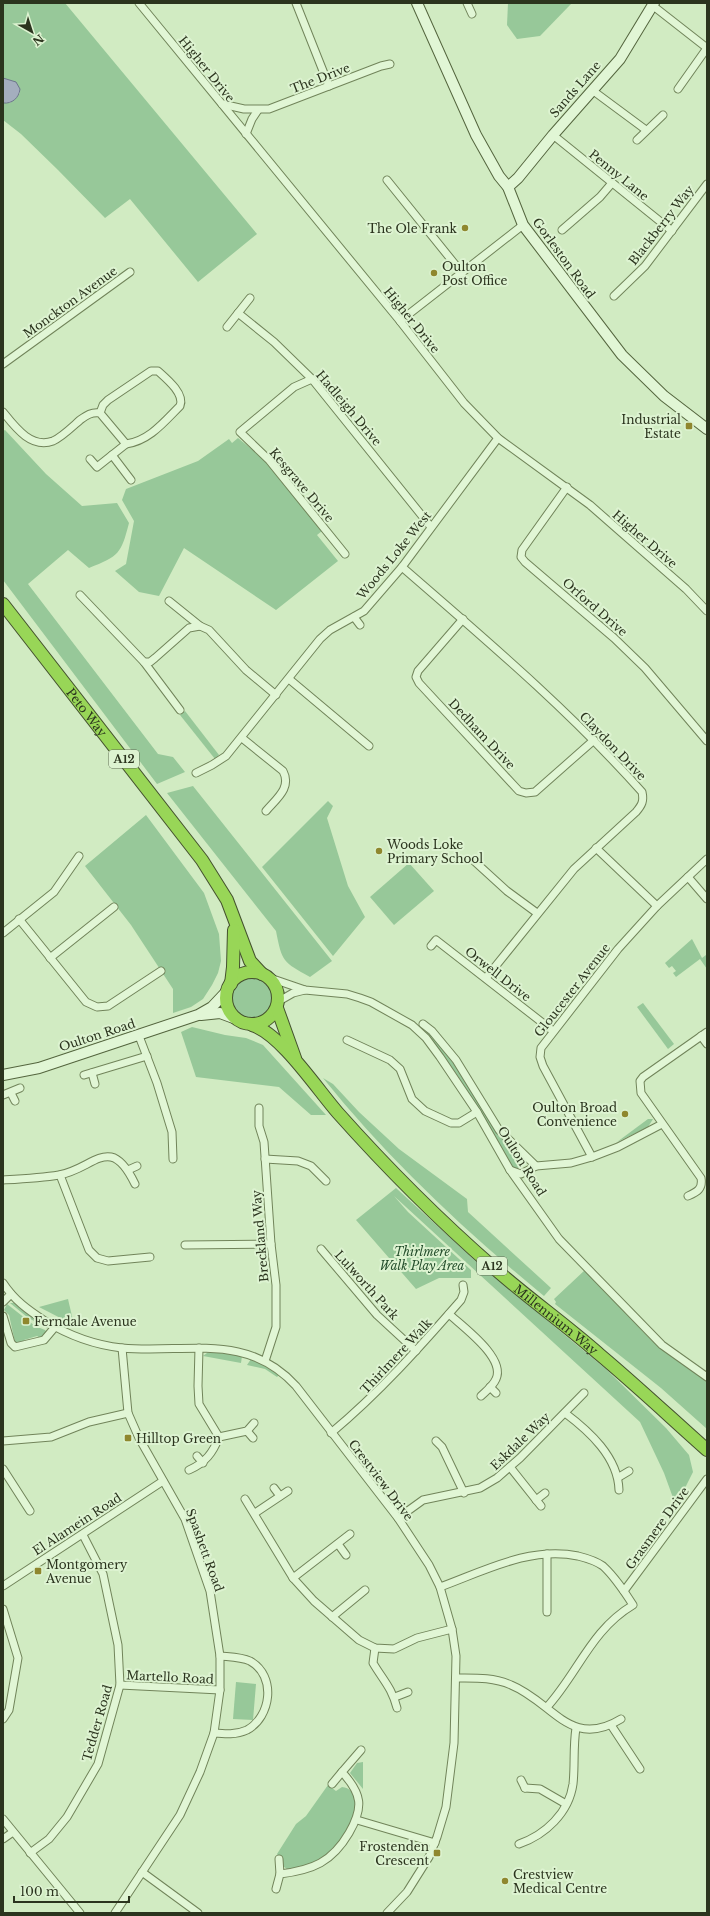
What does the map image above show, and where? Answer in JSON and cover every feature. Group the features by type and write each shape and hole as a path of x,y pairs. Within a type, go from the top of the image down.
{"highway":[{"name":"Peto Way","path":"3,604 202,860 220,888 250,961 266,976"},
{"name":"Peto Way","path":"229,987 235,941 234,921"},
{"path":"255,972 266,976 277,989 278,1005 269,1019 252,1025 236,1019 228,1009 226,1003 229,987 241,975 255,972"},
{"name":"Millennium Way","path":"278,1005 296,1061"},
{"name":"Millennium Way","path":"252,1025 262,1028 296,1061 328,1102 375,1154 468,1244 501,1274 604,1357 707,1450"}],"main road":[{"name":"Gorleston Road","path":"417,3 476,135 499,176 508,187 523,225 622,355 664,396 707,429"},
{"name":"Sands Lane","path":"508,187 518,178 553,135 620,59 653,4"},
{"name":"Oulton Road","path":"3,1075 39,1068 139,1036 198,1015 212,1007 229,987"},
{"name":"Oulton Road","path":"198,1015 220,1013 236,1019"}],"street":[{"name":"Higher Drive","path":"139,3 400,320 464,403 498,438 590,505 686,589 707,611"},
{"path":"296,3 328,86"},
{"path":"468,3 472,14"},
{"path":"653,4 707,48 678,89"},
{"name":"The Drive","path":"222,104 244,109 270,109 381,66 390,64"},
{"path":"592,90 646,130"},
{"path":"246,134 252,119 258,110"},
{"path":"637,140 663,115"},
{"name":"Penny Lane","path":"553,135 672,231"},
{"path":"387,180 462,273"},
{"path":"562,230 600,197 612,183"},
{"name":"Blackberry Way","path":"614,296 645,266 707,184"},
{"path":"400,320 523,225"},
{"name":"Monckton Avenue","path":"3,364 130,272"},
{"path":"227,327 250,298"},
{"name":"Hadleigh Drive","path":"238,313 274,342 312,379 431,528"},
{"path":"90,459 97,467 126,444 137,443 148,437 180,406 182,401 180,396 159,368 151,371 108,400 103,405 100,413"},
{"name":"Kesgrave Drive","path":"312,379 294,388 237,434 269,460 345,554"},
{"path":"3,412 14,426 30,440 45,443 54,440 89,414 100,413"},
{"path":"100,413 126,444"},
{"name":"Woods Loke West","path":"196,772 212,765 226,756 320,639 330,630 364,611 402,567 498,438"},
{"path":"112,455 131,480"},
{"name":"Orford Drive","path":"567,487 522,550 521,557 614,638 645,668 707,741"},
{"name":"Claydon Drive","path":"402,567 530,679 594,740 642,792 644,798 642,805 636,812 574,869 536,913 486,978"},
{"path":"80,595 144,662 180,710"},
{"path":"169,601 200,626 209,630 246,670 276,695"},
{"path":"354,617 360,626"},
{"name":"Dedham Drive","path":"463,619 418,671 416,677 419,683 519,791 526,793 535,792 594,740"},
{"path":"144,662 150,662 189,628 200,626"},
{"path":"289,679 369,746"},
{"path":"242,738 283,771 286,777 287,784 284,790 266,811"},
{"path":"596,848 657,906"},
{"path":"3,933 54,892 79,856"},
{"name":"Gloucester Avenue","path":"592,1157 543,1066 540,1057 541,1048 614,953 657,906 707,859"},
{"path":"473,860 507,891 536,913"},
{"path":"688,877 707,899"},
{"path":"50,958 114,907"},
{"path":"19,919 86,1002 97,1006 108,1006 161,971"},
{"name":"Orwell Drive","path":"431,946 436,940 553,1031"},
{"name":"Oulton Road","path":"266,976 305,990 347,994 360,998 371,1002 412,1025 426,1038 440,1056 477,1112 510,1170 559,1239 662,1345 707,1377"},
{"name":"Oulton Road","path":"278,1005 293,993 305,990"},
{"path":"423,1024 432,1031 456,1060 500,1130 536,1166"},
{"path":"688,1196 698,1192 701,1188 701,1178 641,1093 640,1081 643,1077 704,1034 707,1044"},
{"path":"139,1036 172,1132 173,1159"},
{"path":"347,1040 390,1060 400,1069 412,1099 424,1111 451,1123 459,1123 477,1112"},
{"path":"84,1075 147,1056"},
{"path":"92,1073 95,1084"},
{"path":"3,1095 20,1088"},
{"path":"11,1093 15,1101"},
{"name":"Breckland Way","path":"259,1108 259,1126 264,1142 271,1244 276,1285 276,1327 265,1361"},
{"path":"510,1170 521,1174 536,1166 571,1163 592,1157 624,1144 662,1124"},
{"path":"3,1180 60,1175 102,1157 113,1158 128,1170 135,1184"},
{"path":"265,1159 298,1161 311,1166 326,1181"},
{"path":"128,1170 137,1166"},
{"path":"60,1175 89,1250 97,1258 108,1261 150,1256"},
{"path":"185,1245 271,1244"},
{"name":"Lulworth Park","path":"321,1249 377,1315 416,1351"},
{"name":"Crestview Drive","path":"3,1282 10,1294 27,1309 55,1327 92,1342 122,1348 199,1348 233,1350 265,1361 287,1377 398,1518 429,1566 440,1587 452,1629 456,1656 454,1744 447,1800 435,1843 429,1857 407,1892 387,1913"},
{"name":"Thirlmere Walk","path":"331,1433 368,1402 416,1351 461,1300 464,1292 463,1285"},
{"path":"3,1302 10,1294"},
{"path":"449,1314 491,1353 497,1367 496,1378 481,1396"},
{"path":"3,1316 11,1343 15,1347 44,1340 55,1327"},
{"name":"Spashett Road","path":"115,1913 180,1815 200,1772 214,1733 220,1690 220,1656 210,1591 185,1519 163,1481 128,1413 122,1348"},
{"path":"199,1348 199,1404 219,1437"},
{"path":"490,1387 496,1393"},
{"name":"Eskdale Way","path":"398,1518 423,1500 464,1493 480,1488 497,1478 510,1467 584,1392"},
{"path":"565,1412 596,1441 608,1458 619,1477 619,1490"},
{"path":"3,1442 51,1437 89,1422 128,1413"},
{"path":"219,1437 247,1431 254,1423"},
{"path":"247,1431 253,1438"},
{"path":"189,1470 203,1463 214,1450 219,1437"},
{"path":"436,1441 441,1454 464,1493"},
{"path":"198,1456 203,1463"},
{"path":"510,1467 541,1506"},
{"path":"3,1469 30,1511"},
{"path":"619,1477 629,1472"},
{"name":"Grasmere Drive","path":"624,1591 707,1478"},
{"name":"El Alamein Road","path":"3,1586 163,1481"},
{"path":"274,1488 280,1496"},
{"path":"255,1513 288,1491"},
{"path":"536,1500 545,1493"},
{"path":"245,1499 255,1513 293,1578 332,1617 359,1640 375,1648 394,1649 417,1638 452,1629"},
{"path":"293,1578 350,1534"},
{"name":"Tedder Road","path":"30,1853 49,1839 67,1817 98,1764 120,1685 118,1645 103,1574 82,1535"},
{"path":"338,1544 346,1555"},
{"path":"547,1612 548,1554"},
{"path":"440,1587 501,1564 528,1556 548,1554 573,1555 586,1558 602,1565 624,1591 633,1605 618,1614 598,1635 583,1655 561,1692 547,1707"},
{"path":"332,1617 365,1590"},
{"path":"3,1609 18,1658 9,1710 3,1719"},
{"path":"375,1648 373,1663 387,1681 395,1697 398,1708"},
{"path":"214,1733 234,1734 246,1730 255,1725 263,1714 267,1704 267,1688 262,1673 250,1662 238,1658 220,1656"},
{"path":"456,1678 486,1678 500,1681 526,1693 547,1707 565,1723 576,1728 594,1730 611,1725 621,1719"},
{"name":"Martello Road","path":"120,1685 220,1690"},
{"path":"395,1697 408,1692"},
{"path":"611,1725 640,1769"},
{"path":"519,1844 533,1838 547,1828 557,1818 566,1804 573,1786 576,1728"},
{"path":"332,1784 361,1750"},
{"path":"280,1874 298,1872 330,1858 340,1848 357,1820 360,1802 353,1785 342,1772"},
{"path":"521,1780 525,1788"},
{"path":"525,1788 540,1789 566,1804"},
{"path":"521,1795 525,1788"},
{"path":"3,1819 80,1913"},
{"path":"357,1820 435,1843"},
{"path":"3,1839 13,1832"},
{"path":"276,1889 280,1874 280,1859"},
{"path":"142,1872 198,1913"}],"green space":[{"path":"3,3 65,3 257,234 198,282 130,199 105,218 21,134 3,120 3,103 10,103 20,93 13,81 3,78"},
{"path":"508,3 572,3 540,36 517,39 507,25"},
{"path":"5,430 46,474 82,506 117,503 129,523 121,548 113,557 89,568 68,550 28,584 158,754 173,757 185,772 157,784 3,580 3,431"},
{"path":"238,438 266,461 322,531 317,535 338,561 276,610 184,548 159,596 139,592 115,571 126,564 134,521 122,500 126,489 198,461 229,439 232,443"},
{"path":"185,711 219,755 215,759 180,715"},
{"path":"193,786 332,961 310,977 294,968 285,960 280,949 276,931 167,793"},
{"path":"328,801 333,806 327,818 348,886 365,917 333,956 262,867"},
{"path":"146,815 204,893 219,934 221,961 218,973 212,985 203,999 191,1007 173,1013 173,989 131,925 85,866"},
{"path":"409,863 434,891 394,925 370,897"},
{"path":"692,939 702,958 706,955 707,956 707,969 700,959 676,977 673,973 676,971 672,966 669,968 665,963"},
{"path":"248,978 256,978 264,981 270,987 273,999 270,1011 264,1017 256,1020 248,1020 240,1017 234,1011 231,1003 231,995 234,987 240,981"},
{"path":"643,1003 674,1044 668,1049 637,1007"},
{"path":"421,1026 455,1063 496,1132 522,1158 523,1163 521,1168 515,1168 510,1165 480,1111 458,1076 433,1043 419,1028"},
{"path":"192,1027 225,1035 246,1038 263,1045 326,1115 311,1115 279,1087 196,1077 181,1032"},
{"path":"323,1078 333,1084 359,1112 399,1149 467,1199 468,1212 551,1288 544,1296 514,1271 428,1193 374,1137"},
{"path":"648,1119 653,1119 648,1127 617,1142"},
{"name":"Thirlmere Walk Play Area","path":"396,1188 481,1266 606,1369 666,1428 689,1455 693,1472 676,1506 664,1473 640,1422 394,1196 408,1212 471,1270 471,1278 439,1278 416,1289 356,1220"},
{"path":"585,1270 651,1340 707,1382 707,1429 661,1388 555,1304 556,1302 554,1299"},
{"path":"68,1299 74,1325 39,1307"},
{"path":"10,1303 14,1303 45,1325 48,1329 27,1317"},
{"path":"7,1304 35,1326 45,1330 48,1334 40,1338 37,1336 24,1340 23,1343 15,1342 9,1315 4,1310"},
{"path":"212,1352 242,1356 241,1363 203,1356"},
{"path":"251,1359 279,1375 277,1377 265,1369 247,1365"},
{"path":"236,1682 256,1684 253,1720 233,1719"},
{"path":"363,1762 363,1789 350,1773 357,1763"},
{"path":"328,1785 336,1791 342,1787 351,1791 355,1798 355,1808 347,1831 341,1842 329,1856 309,1865 288,1870 283,1866 277,1854 296,1824 306,1816"}],"water":[{"path":"3,78 16,82 20,89 17,98 6,103 3,103"}],"place":[{"name":"The Ole Frank","path":"465,228"},
{"name":"Oulton Post Office","path":"434,273"},
{"name":"Industrial Estate","path":"689,426"},
{"name":"Woods Loke Primary School","path":"379,851"},
{"name":"Oulton Broad Convenience","path":"625,1114"},
{"name":"Ferndale Avenue","path":"26,1321"},
{"name":"Hilltop Green","path":"128,1438"},
{"name":"Montgomery Avenue","path":"38,1571"},
{"name":"Frostenden Crescent","path":"437,1853"},
{"name":"Crestview Medical Centre","path":"505,1881"}]}
